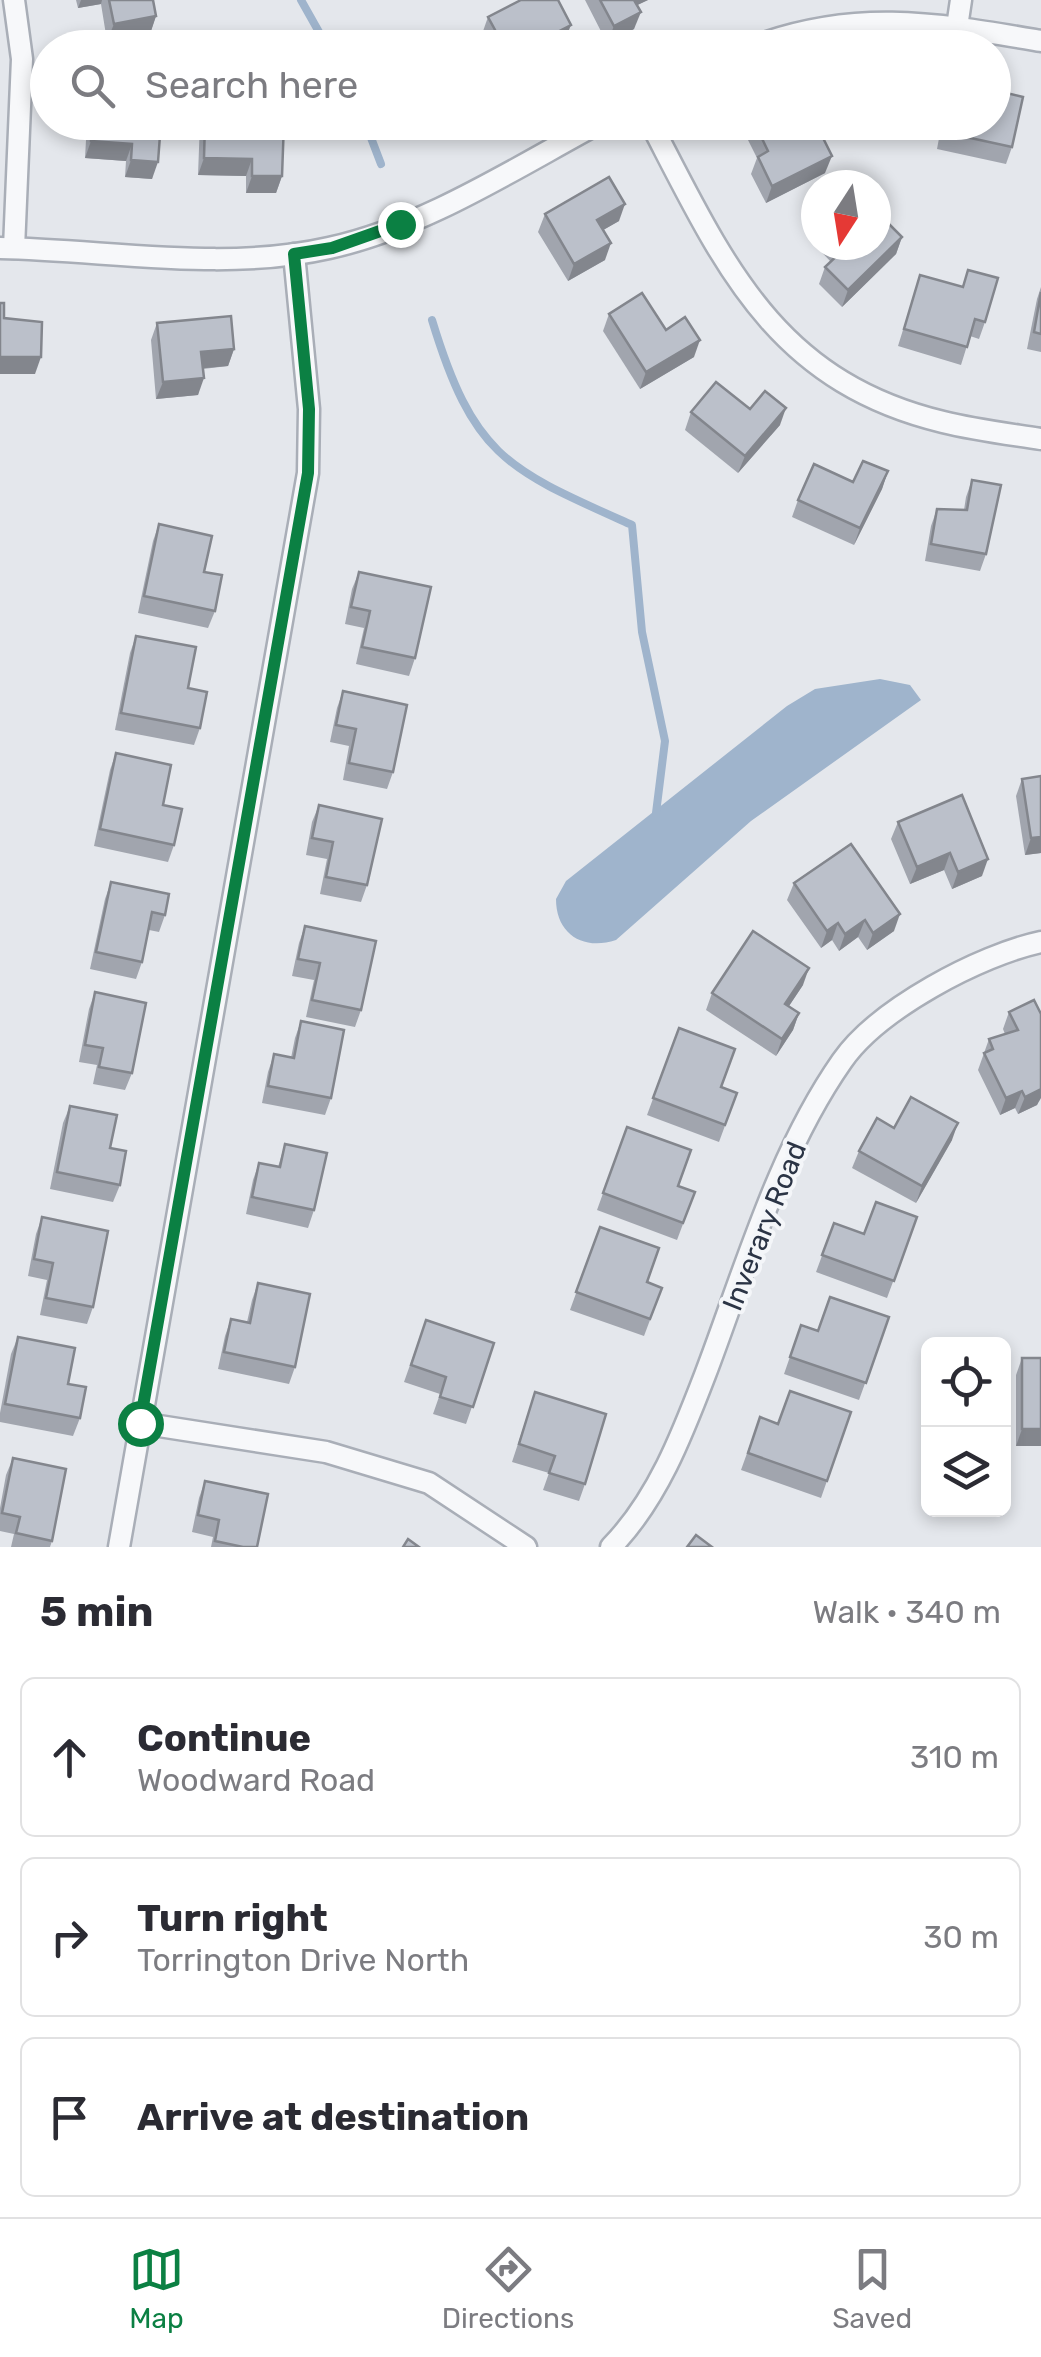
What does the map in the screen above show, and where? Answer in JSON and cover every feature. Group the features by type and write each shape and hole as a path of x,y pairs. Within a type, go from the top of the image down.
{"street":[{"path":"14,0 22,60 7,248 207,258 332,248 400,224 566,140"},
{"path":"956,27 961,0"},
{"path":"816,30 841,23 918,20 974,30"},
{"path":"1011,36 1041,41"},
{"path":"659,140 723,262 766,320 803,354 846,384 892,406 943,422 1041,439"},
{"path":"119,1547 308,473 309,409 294,254"},
{"name":"Inverary Road","path":"611,1547 628,1529 678,1444 786,1162 843,1058 912,996 1017,947 1041,942"},
{"path":"140,1423 326,1452 429,1484 526,1547"}],"water":[{"path":"880,679 910,685 921,700 751,821 616,940 583,941 566,930 556,899 566,881 787,706 815,689"}],"building":[{"path":"109,0 153,0 156,16 114,24"},
{"path":"521,0 558,0 571,25 561,30 495,30 488,17"},
{"path":"600,0 634,0 641,12 614,26"},
{"path":"1011,94 1023,97 1012,147 980,140 1011,140"},
{"path":"160,140 158,162 131,160 132,144 91,141"},
{"path":"204,140 283,140 282,176 252,176 252,159 204,158"},
{"path":"763,140 824,140 832,156 772,186 758,157 768,151"},
{"path":"609,177 625,204 597,220 611,243 574,264 545,214"},
{"path":"891,226 902,237 891,248"},
{"path":"832,260 879,260 848,290 825,267"},
{"path":"968,270 998,278 985,322 975,319 967,347 904,329 920,275 963,287"},
{"path":"1041,292 1041,334 1034,332"},
{"path":"642,293 666,330 685,317 700,340 646,372 609,314"},
{"path":"0,303 4,303 4,318 42,322 41,357 0,357"},
{"path":"231,316 234,349 201,352 204,378 163,382 157,323"},
{"path":"716,382 750,409 765,391 786,408 745,456 691,412"},
{"path":"863,461 888,471 860,528 798,500 814,464 853,482"},
{"path":"972,480 1001,485 986,554 931,544 937,509 967,510"},
{"path":"159,524 212,536 204,572 222,575 215,611 144,596"},
{"path":"359,572 431,587 415,658 362,647 370,611 351,607"},
{"path":"136,636 196,647 188,688 207,692 200,728 121,713"},
{"path":"343,691 407,705 393,772 349,763 356,729 336,725"},
{"path":"116,753 171,765 163,805 182,809 174,845 100,829"},
{"path":"1041,776 1041,837 1031,838 1022,779"},
{"path":"962,795 988,859 958,872 950,853 917,867 898,822"},
{"path":"319,805 382,819 367,885 326,877 333,842 312,838"},
{"path":"851,844 900,914 873,933 865,920 845,934 838,923 827,931 794,883"},
{"path":"111,882 169,894 165,915 152,912 142,962 96,952"},
{"path":"305,926 376,941 361,1010 312,1000 320,963 298,959"},
{"path":"753,931 809,968 785,1004 799,1013 782,1039 712,993"},
{"path":"95,992 146,1003 132,1073 99,1067 103,1048 85,1045"},
{"path":"1034,1000 1041,1014 1041,1089 1025,1097 1022,1091 1006,1098 984,1053 993,1049 989,1039 1018,1030 1009,1012"},
{"path":"301,1021 344,1030 331,1098 268,1086 274,1054 294,1058"},
{"path":"679,1028 735,1049 721,1087 737,1093 725,1125 653,1098"},
{"path":"911,1097 958,1123 922,1186 859,1151 877,1118 894,1128"},
{"path":"70,1106 117,1115 110,1148 126,1151 120,1185 57,1172"},
{"path":"627,1127 691,1150 678,1186 695,1192 683,1223 603,1193"},
{"path":"285,1144 327,1153 314,1210 252,1197 259,1163 280,1167"},
{"path":"876,1202 917,1217 894,1281 822,1255 834,1223 864,1234"},
{"path":"42,1217 108,1231 93,1307 46,1298 53,1263 34,1259"},
{"path":"600,1227 659,1248 647,1282 662,1288 650,1319 576,1292"},
{"path":"258,1283 310,1294 295,1367 224,1352 231,1319 250,1323"},
{"path":"830,1297 889,1317 866,1383 790,1357 801,1325 818,1331"},
{"path":"426,1320 494,1343 473,1407 440,1397 446,1377 411,1365"},
{"path":"18,1337 75,1348 68,1384 86,1387 80,1418 5,1404"},
{"path":"1022,1358 1041,1358 1041,1429 1022,1429"},
{"path":"790,1391 851,1412 827,1481 748,1453 760,1417 778,1424"},
{"path":"535,1392 606,1414 585,1484 549,1473 555,1456 519,1444"},
{"path":"13,1458 66,1469 52,1541 16,1533 20,1517 2,1513"},
{"path":"205,1481 268,1494 257,1547 215,1541 219,1520 198,1515"},
{"path":"696,1535 712,1547 687,1547"},
{"path":"408,1539 419,1547 403,1547"}],"waterway":[{"path":"301,0 318,30"},
{"path":"372,140 381,164"},
{"path":"432,320 463,402 501,453 554,489 632,525 642,632 665,741 656,813"}],"route":[{"path":"140,1423 308,473 309,409 294,254 332,248 400,224"}]}
